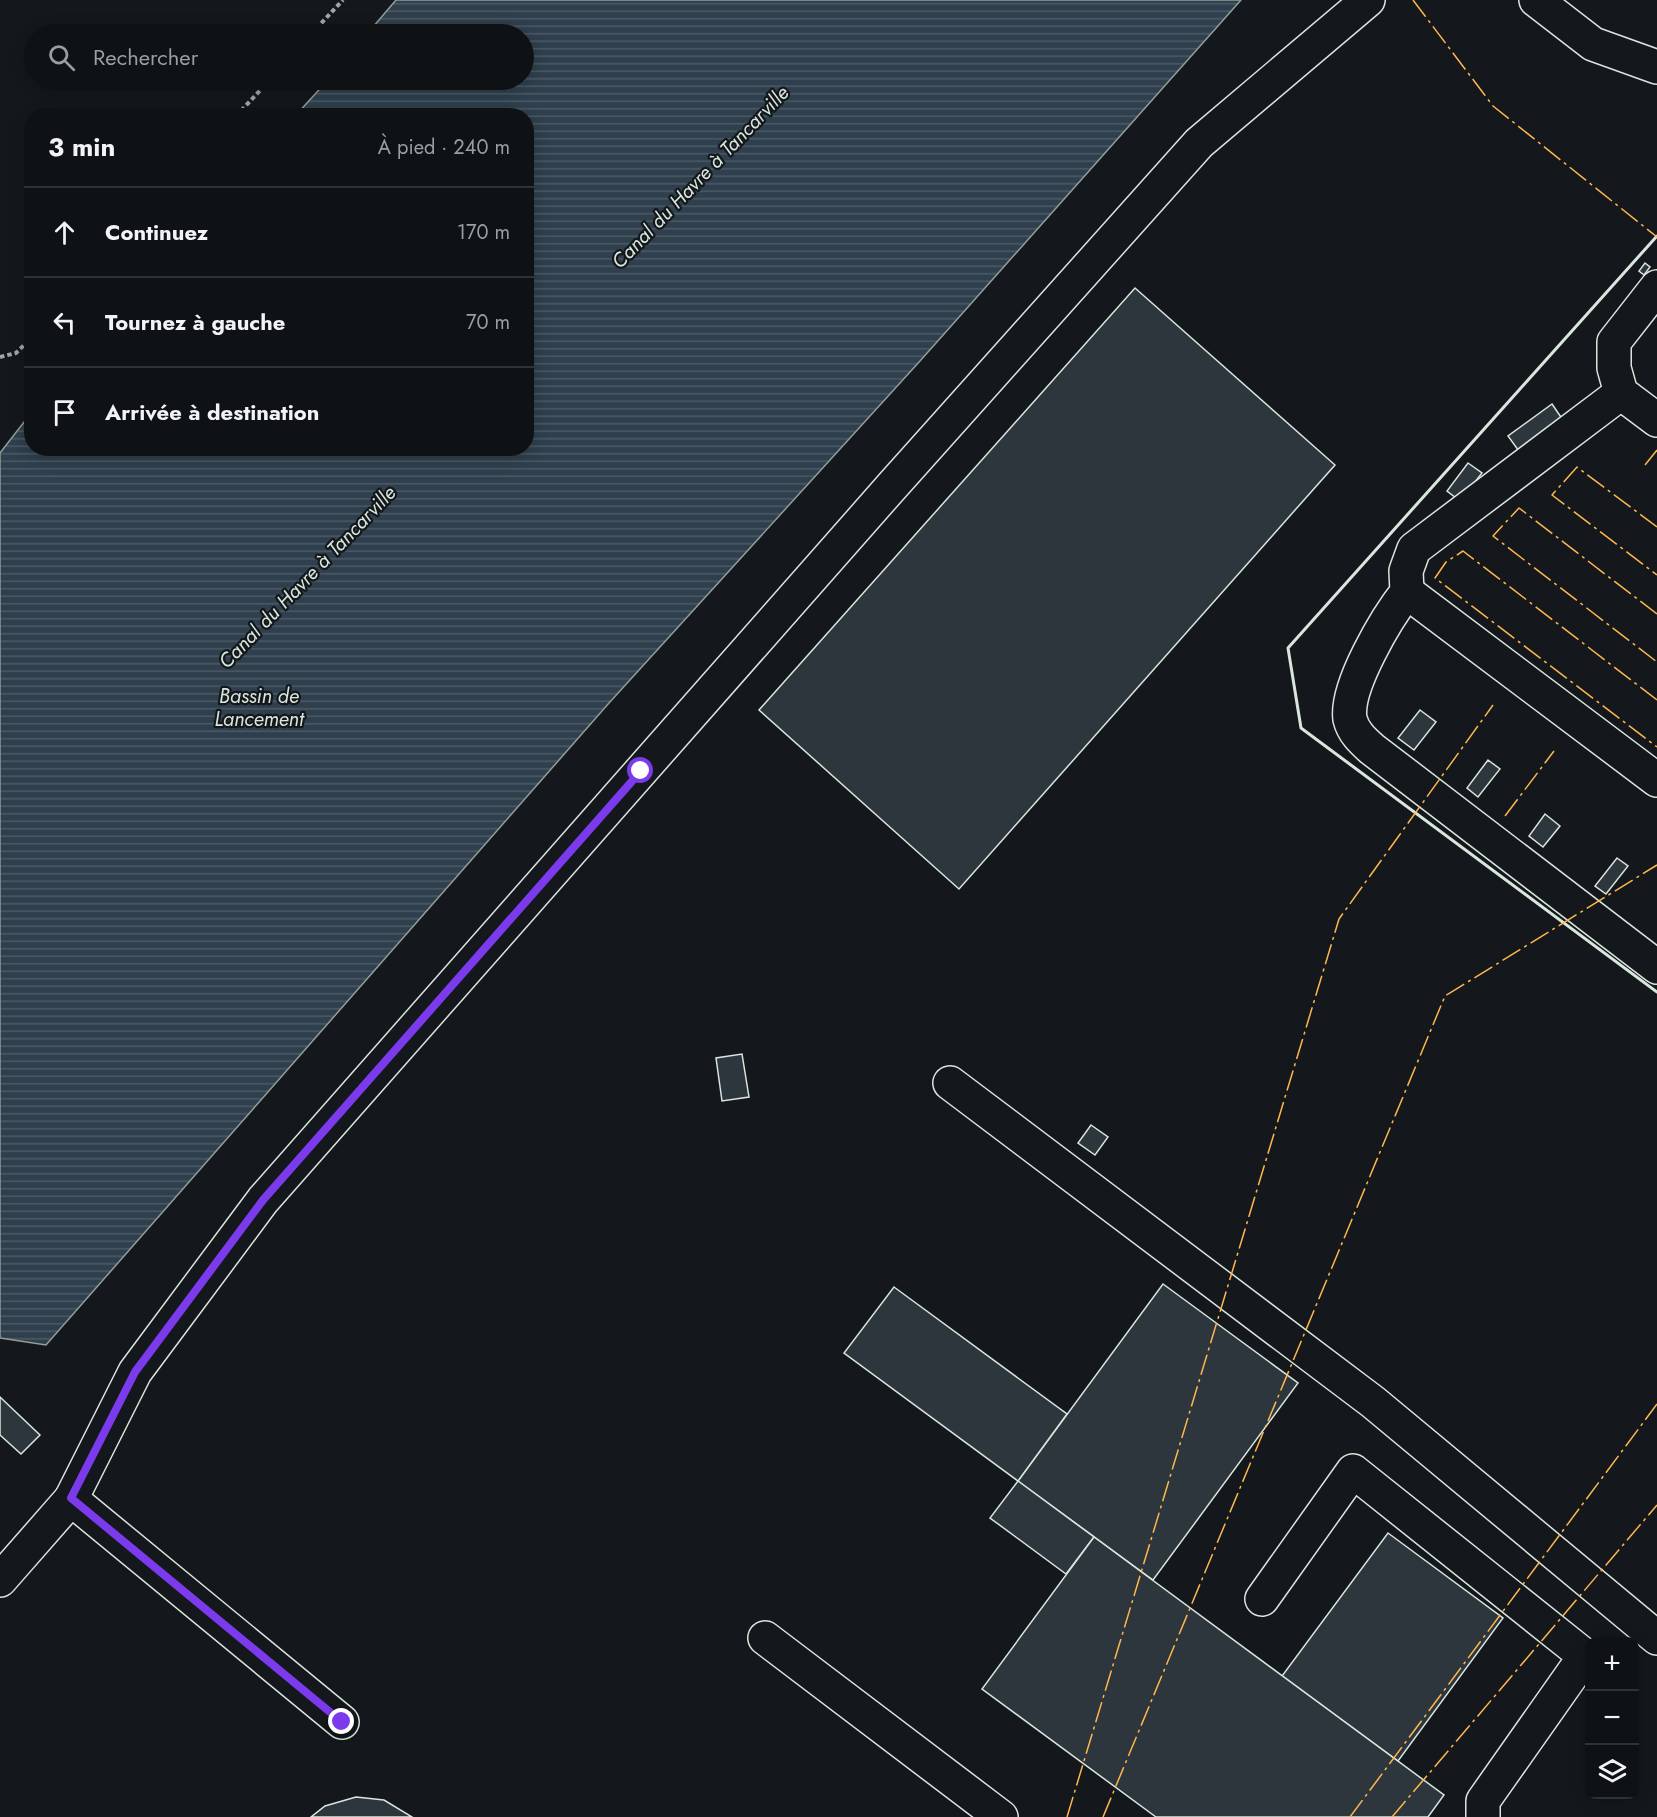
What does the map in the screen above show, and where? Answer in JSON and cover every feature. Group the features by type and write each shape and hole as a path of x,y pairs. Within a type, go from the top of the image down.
{"lane":[{"path":"0,1580 71,1498 135,1372 263,1200 885,494 1198,143 1368,0"},
{"path":"1536,0 1593,44 1657,67"},
{"path":"1657,287 1614,342 1614,368 1620,393 1657,420"},
{"path":"1620,393 1414,549 1406,571 1407,592 1385,620 1353,692 1350,719 1358,736 1657,967"},
{"path":"1407,592 1657,780"},
{"path":"950,1083 1373,1402 1657,1638"},
{"path":"1262,1599 1353,1471 1585,1656 1483,1801 1483,1817"},
{"path":"71,1498 342,1722"},
{"path":"765,1638 1001,1817"}],"path":[{"path":"320,24 343,0"},
{"path":"244,108 261,90"},
{"path":"0,357 16,353 24,345"}],"water":[{"name":"Bassin de Lancement","path":"396,0 1241,0 920,361 609,703 46,1345 0,1338 0,453 24,422 24,456 534,456 534,108 302,108 319,90 534,90 534,24 376,24"}],"building":[{"path":"1645,263 1650,267 1644,275 1639,271"},
{"path":"1135,288 1335,465 959,889 759,710"},
{"path":"1552,404 1565,423 1521,454 1508,436"},
{"path":"1468,463 1482,473 1460,501 1447,491"},
{"path":"1420,710 1436,722 1414,750 1398,738"},
{"path":"1488,760 1500,769 1478,797 1467,788"},
{"path":"1545,814 1560,826 1543,847 1529,836"},
{"path":"1617,858 1628,866 1606,894 1595,886"},
{"path":"742,1054 749,1097 722,1101 716,1058"},
{"path":"1091,1125 1108,1137 1095,1155 1078,1143"},
{"path":"1163,1284 1298,1383 1153,1580 1018,1481"},
{"path":"894,1287 1067,1414 1018,1481 844,1353"},
{"path":"0,1397 40,1435 21,1454 0,1435"},
{"path":"1018,1481 1094,1537 1066,1574 990,1518"},
{"path":"1388,1533 1503,1618 1398,1761 1282,1676"},
{"path":"1094,1537 1444,1795 1428,1817 1156,1817 982,1689"},
{"path":"356,1797 384,1800 412,1817 311,1817 325,1806"}],"wall":[{"path":"1657,236 1288,648 1301,728 1657,992"}],"power":[{"path":"1413,0 1493,106 1657,237"},
{"path":"1645,465 1657,450"},
{"path":"1657,527 1577,467 1552,495 1657,575"},
{"path":"1657,614 1519,508 1493,536 1657,662"},
{"path":"1657,700 1463,551 1446,562 1435,578 1657,747"},
{"path":"1067,1817 1339,919 1493,705"},
{"path":"1505,816 1554,751"},
{"path":"1103,1817 1445,996 1657,865"},
{"path":"1350,1817 1657,1404"},
{"path":"1392,1817 1657,1505"}],"route":[{"path":"342,1722 71,1498 135,1372 263,1200 641,771"}],"water label":[{"name":"Canal du Havre à Tancarville","path":"700,177"},
{"name":"Canal du Havre à Tancarville","path":"307,577"}]}
